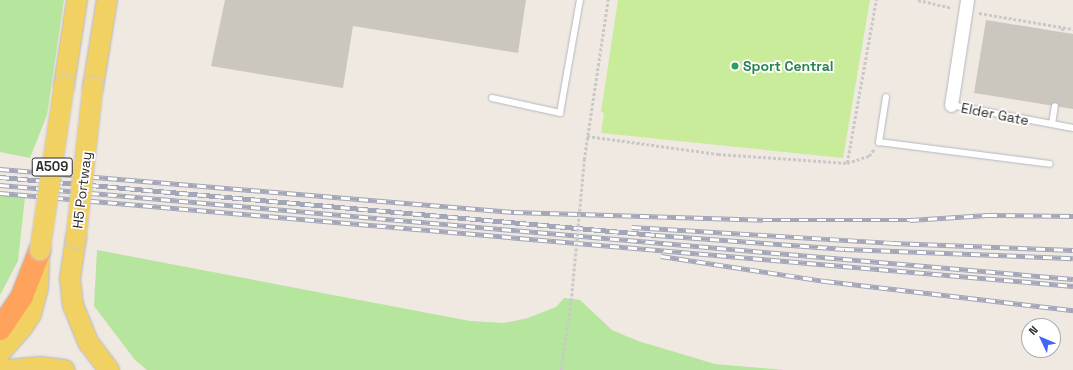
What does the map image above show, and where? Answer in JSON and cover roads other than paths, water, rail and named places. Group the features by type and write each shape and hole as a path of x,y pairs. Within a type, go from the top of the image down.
{"highway":[{"path":"0,329 22,296 40,250"}],"main road":[{"name":"A509","path":"0,353 22,328 31,314 38,288 40,250 76,0"},
{"name":"H5 Portway","path":"107,0 94,88 70,278 73,304 88,342 109,370"},
{"path":"6,370 40,367 65,370"}],"street":[{"name":"Elder Gate","path":"951,105 966,6"}],"lane":[{"path":"492,98 560,113 580,0"},
{"path":"886,97 879,142 1050,164"},
{"name":"Elder Gate","path":"951,105 1073,128"},
{"path":"1052,124 1055,106"}],"railway":[{"path":"0,169 514,212 763,220 910,220 988,215 1073,216"},
{"path":"0,177 656,235 845,249 1073,258"},
{"path":"0,185 1073,279"},
{"path":"0,193 1073,286"},
{"path":"632,227 892,243 1073,250"},
{"path":"661,256 825,281 1073,310"}],"place":[{"name":"Sport Central","path":"735,66"}]}
